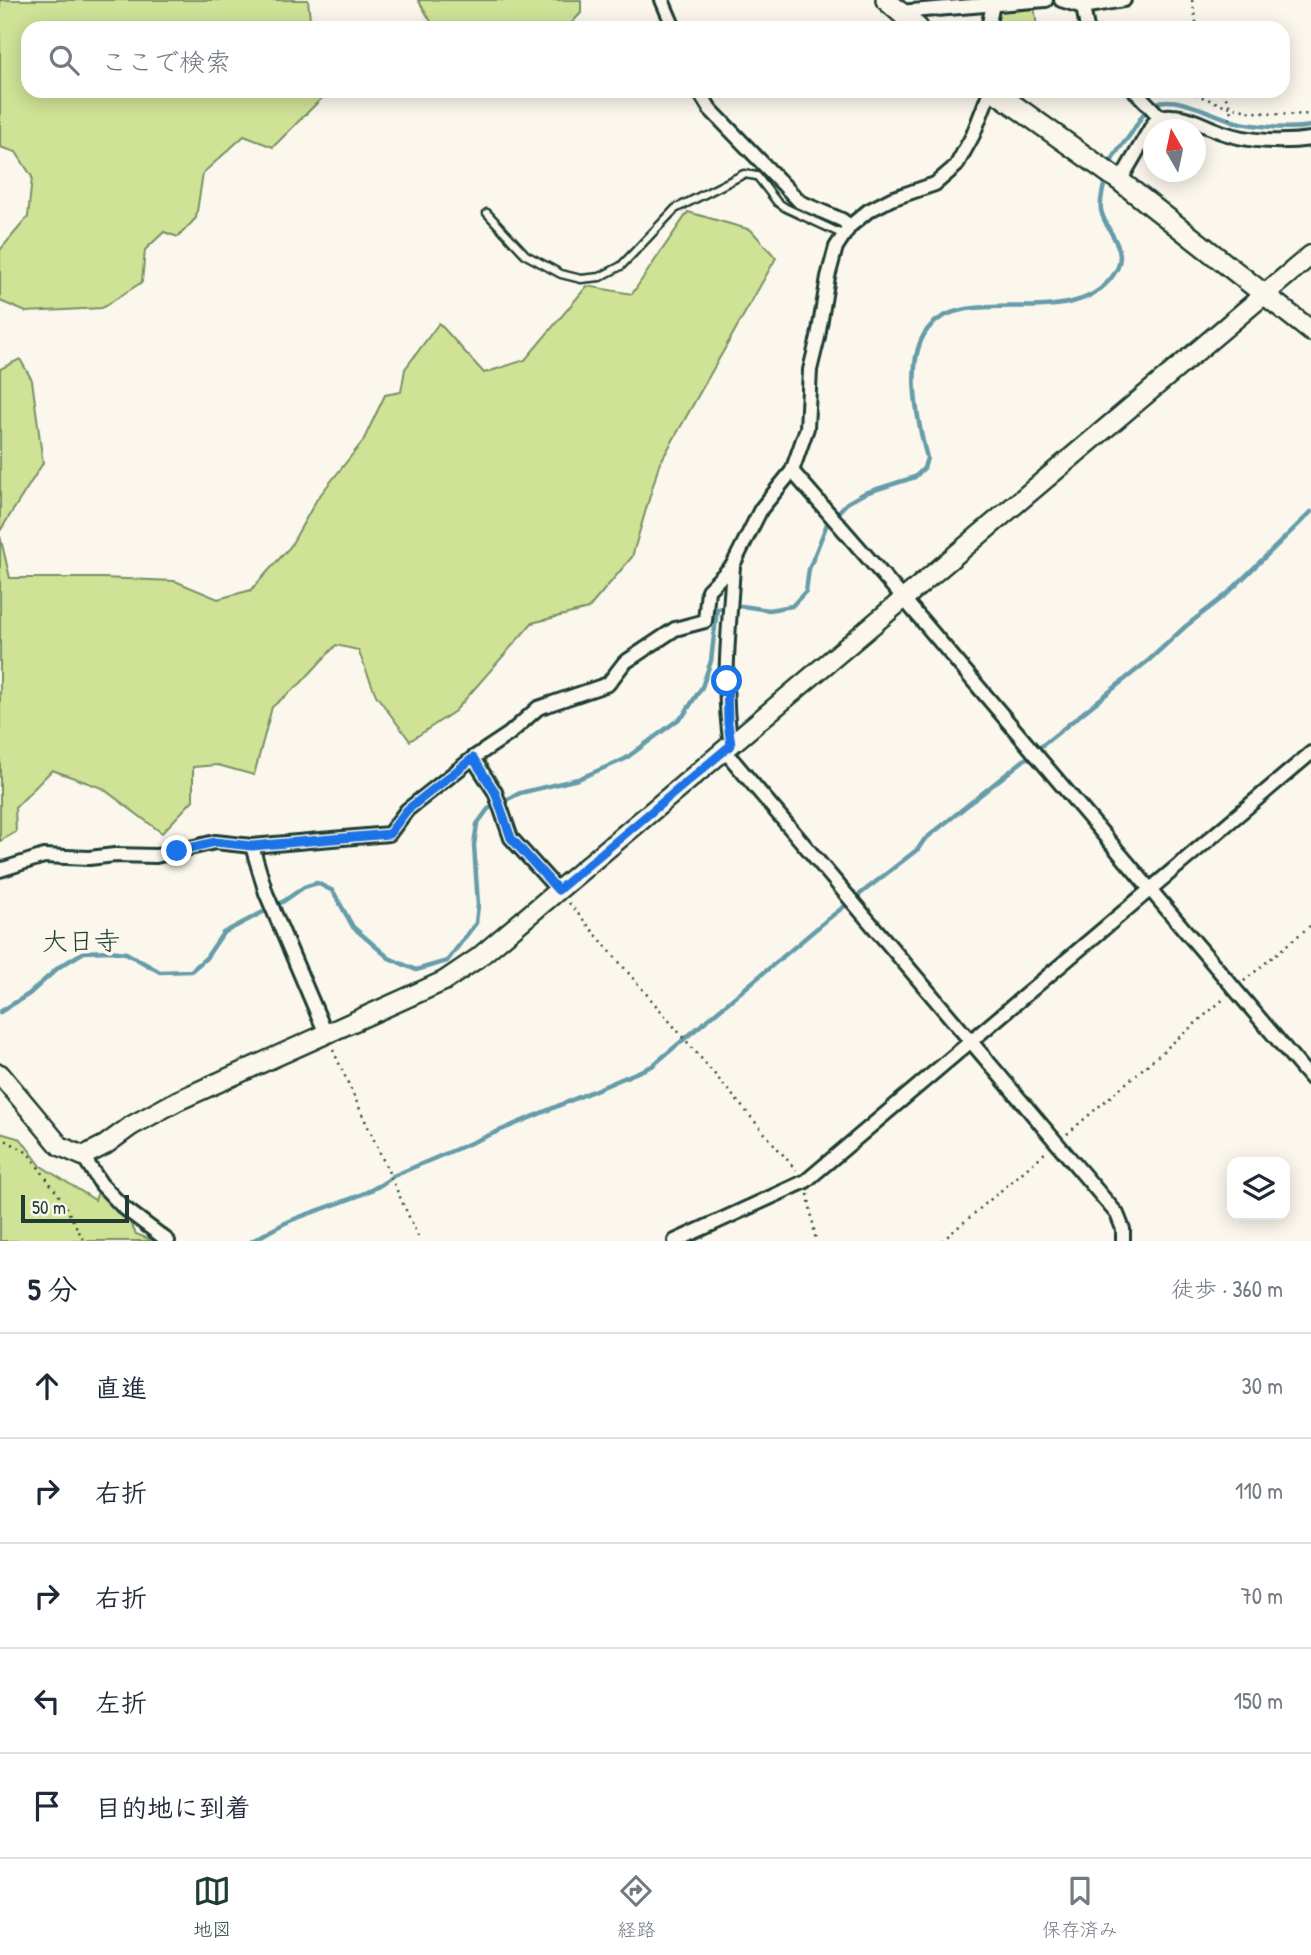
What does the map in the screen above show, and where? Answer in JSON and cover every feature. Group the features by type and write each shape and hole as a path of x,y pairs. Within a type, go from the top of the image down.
{"main road":[{"path":"892,6 910,21"},
{"path":"1002,98 1120,181 1311,331"}],"street":[{"path":"662,0 671,21"},
{"path":"892,6 1046,0"},
{"path":"1061,0 1083,8 1124,0"},
{"path":"990,21 993,4"},
{"path":"1083,8 1086,21"},
{"path":"703,98 710,109 800,202 842,220 847,231"},
{"path":"0,870 44,856 156,856 215,842 252,846 389,834 407,810 473,758 509,734 538,708 608,684 624,663 675,629 705,621 708,590 733,565 761,509 792,471 807,428 810,370 836,247 847,231 868,211 891,199 935,184 956,166 989,98"},
{"path":"1141,98 1160,117"},
{"path":"1120,181 1153,124 1160,117 1173,115 1227,134 1248,138 1291,142 1311,139"},
{"path":"83,1156 177,1101 444,981 478,958 1311,255"},
{"path":"792,471 903,598 1311,1080"},
{"path":"733,565 727,681 728,748 970,1042 1117,1214 1124,1241"},
{"path":"675,1241 806,1181 1311,753"},
{"path":"473,758 495,792 511,838 558,890"},
{"path":"252,846 266,893 326,1034"},
{"path":"0,1075 60,1146 83,1156 101,1184 123,1207 168,1241"}],"lane":[{"path":"487,213 526,256 561,274 581,279 600,277 621,266 675,209 744,174 757,176 777,202 786,208 847,231"}],"path":[{"path":"1192,0 1196,21"},
{"path":"1205,98 1231,109 1279,115 1311,114"},
{"path":"1226,98 1231,109"},
{"path":"558,890 806,1181 816,1241"},
{"path":"942,1241 1311,925"},
{"path":"326,1034 420,1241"},
{"path":"0,1137 28,1153 62,1200 83,1241"}],"green space":[{"path":"0,0 308,0 310,21 21,21 21,98 322,98 273,147 244,136 203,173 196,218 178,237 164,232 145,250 142,282 102,308 26,312 0,301 0,250 28,217 32,177 16,152 0,147"},
{"path":"418,0 581,0 581,13 574,21 431,21"},
{"path":"1034,4 1036,21 995,21 999,7"},
{"path":"688,212 751,230 776,258 659,465 632,557 588,609 532,623 455,711 410,741 376,695 358,650 336,645 301,683 272,707 254,775 218,765 193,767 193,800 162,833 102,788 52,770 15,808 16,832 0,841 0,536 10,578 175,581 218,599 251,590 290,547 317,499 363,441 385,395 401,392 405,369 439,323 484,373 525,360 587,286 632,294"},
{"path":"20,359 32,380 43,463 0,531 0,369"},
{"path":"0,1133 21,1139 41,1166 95,1200 101,1184 115,1209 125,1213 136,1234 154,1241 0,1241"}],"waterway":[{"path":"1109,167 1144,113 1157,103 1165,101 1186,104 1240,123 1276,128 1311,126"},
{"path":"0,1012 29,994 59,967 84,952 126,953 160,972 191,971 206,958 223,933 284,901 304,887 317,883 333,891 353,927 389,958 416,970 447,961 476,923 478,905 474,845 477,824 488,809 520,793 578,779 625,759 683,716 702,687 711,661 717,609 742,606 769,610 792,606 806,591 809,569 827,524 847,503 865,493 915,477 924,468 927,458 914,383 922,338 945,316 978,308 1056,305 1091,295 1117,269 1120,253 1101,210 1106,179"},
{"path":"252,1241 292,1220 359,1196 393,1176 652,1066 828,919 918,849 924,840 1149,660 1186,626 1226,595 1311,512"}],"district":[{"name":"大日寺","path":"81,940"}],"route":[{"path":"177,851 215,842 252,846 389,834 407,810 473,758 495,792 511,838 558,890 731,745 727,681"}]}
